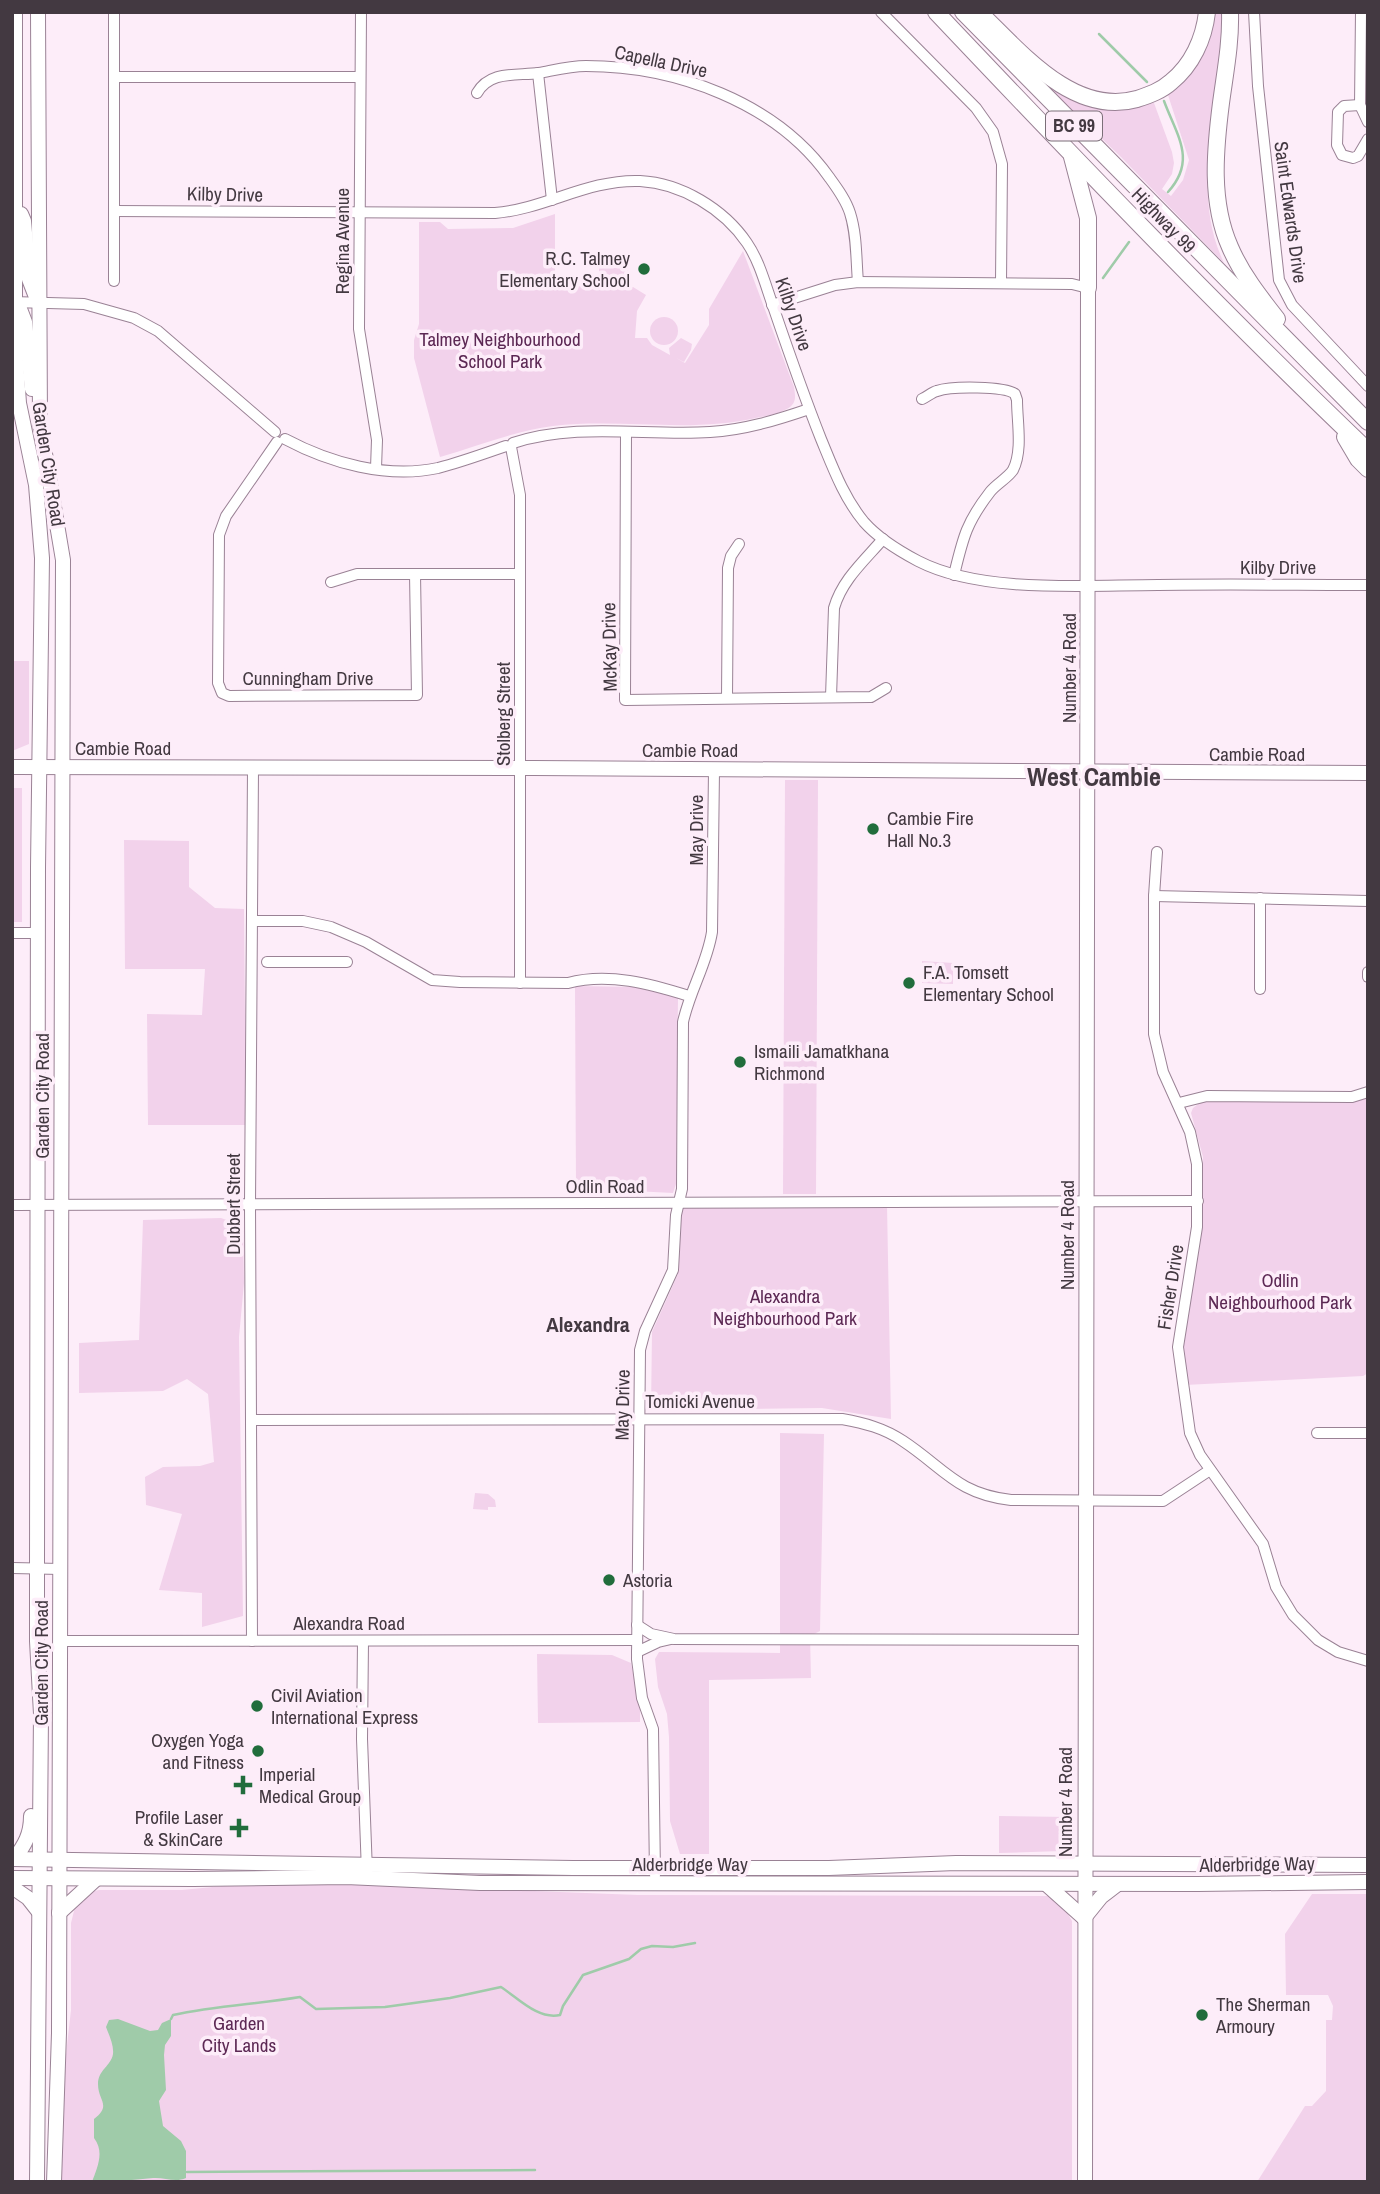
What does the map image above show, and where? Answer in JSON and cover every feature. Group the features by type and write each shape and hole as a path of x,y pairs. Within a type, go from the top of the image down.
{"highway":[{"name":"Highway 99","path":"936,12 1196,282 1368,451"},
{"name":"Highway 99","path":"963,12 1368,422"},
{"path":"979,12 1051,78 1096,100 1112,102 1146,96 1177,77 1196,50 1207,12"},
{"path":"1230,12 1216,158 1219,214 1238,263 1307,360"},
{"path":"1070,152 1088,218 1088,288"},
{"path":"1339,425 1358,459 1368,469"}],"main road":[{"name":"Garden City Road","path":"15,12 15,347 19,403 36,485 42,547 37,1205 37,1662 41,1714 37,2182"},
{"name":"Garden City Road","path":"38,12 40,424 63,560 60,1860 59,2033 54,2182"},
{"path":"16,204 24,221 29,279 39,303"},
{"name":"Number 4 Road","path":"1085,2182 1088,288"},
{"path":"14,302 23,314 31,381 40,424"},
{"name":"Cambie Road","path":"12,767 1368,773"},
{"path":"13,1859 30,1832 32,1710 37,1662"},
{"name":"Alderbridge Way","path":"13,1859 367,1871 1046,1884 1368,1882"},
{"name":"Alderbridge Way","path":"655,1876 1084,1863 1368,1865"},
{"name":"Alderbridge Way","path":"12,1878 96,1879 367,1871"},
{"path":"59,1913 96,1879"},
{"path":"1046,1884 1084,1917 1101,1897 1118,1884"},
{"path":"12,1887 28,1898 38,1912"}],"street":[{"path":"114,12 114,281"},
{"name":"Regina Avenue","path":"360,12 359,329 377,440 376,468"},
{"path":"881,12 976,108 993,131 1002,164 1001,283"},
{"name":"Saint Edwards Drive","path":"1254,12 1258,86 1279,280 1292,305 1368,386"},
{"path":"1361,12 1360,105 1368,122"},
{"name":"Capella Drive","path":"477,93 482,85 503,75 584,66 644,72 711,90 739,102 791,136 819,163 839,191 854,228 858,282"},
{"path":"538,73 552,200"},
{"path":"114,77 360,78"},
{"path":"1360,105 1344,106 1338,112 1337,145 1342,155 1353,159 1358,156 1368,139"},
{"name":"Kilby Drive","path":"114,211 511,212 596,185 633,181 666,186 698,199 729,222 749,245 809,409 850,502 864,522 883,539 918,561 954,575 1002,583 1368,585"},
{"path":"772,305 835,285 858,282 1078,284 1088,288"},
{"path":"14,302 71,302 134,318 158,331 279,438 328,458 376,468 436,468 558,433 730,431 809,409"},
{"path":"922,399 937,391 951,389 1006,389 1015,394 1017,400 1016,461 1011,472 996,484 971,516 954,575"},
{"name":"McKay Drive","path":"626,433 625,700 871,697 886,688"},
{"name":"Cunningham Drive","path":"279,438 226,516 219,535 218,683 222,693 229,696 417,695 415,574"},
{"name":"Stolberg Street","path":"510,445 520,495 520,982"},
{"path":"831,697 833,621 838,596 855,571 883,539"},
{"path":"727,698 728,568 731,556 739,544"},
{"path":"331,582 356,574 519,574"},
{"name":"Dubbert Street","path":"252,1641 250,1204 253,768"},
{"name":"May Drive","path":"655,1876 653,1729 642,1698 637,1652 640,1350 645,1331 673,1270 682,1189 683,1022 689,996 708,955 712,932 714,770"},
{"name":"Fisher Drive","path":"1157,852 1154,896 1156,1051 1179,1103 1196,1153 1197,1227 1181,1316 1178,1358 1190,1433 1210,1470 1263,1544 1276,1587 1293,1615 1318,1640 1338,1652 1368,1661"},
{"path":"1154,896 1368,901"},
{"path":"1260,898 1260,989"},
{"path":"252,921 303,921 331,927 366,942 432,980 631,980 689,996"},
{"path":"12,933 38,933"},
{"path":"267,962 347,962"},
{"path":"1179,1103 1207,1096 1352,1097 1368,1092"},
{"name":"Odlin Road","path":"12,1205 1198,1201"},
{"name":"Tomicki Avenue","path":"251,1420 842,1419 866,1423 905,1442 944,1475 978,1494 1011,1500 1163,1501 1210,1470"},
{"path":"1317,1433 1368,1433"},
{"path":"12,1568 61,1569"},
{"path":"637,1625 652,1634 674,1639"},
{"path":"637,1652 658,1642 674,1639 1085,1640"},
{"name":"Alexandra Road","path":"61,1641 637,1640"},
{"path":"363,1641 362,1739 367,1871"}],"green space":[{"path":"1215,12 1222,12 1221,43 1210,139 1208,203 1213,233 1224,263 1121,157 1037,77 1073,100 1110,108 1154,103 1172,152 1172,174 1162,189 1171,196 1183,180 1189,160 1168,95 1201,59 1211,37"},
{"name":"Talmey Neighbourhood School Park","path":"555,214 555,286 633,287 646,295 637,311 635,338 647,338 652,345 670,355 669,348 681,338 692,344 684,362 676,358 685,363 709,325 709,309 743,251 794,387 795,398 792,405 772,415 734,422 683,425 579,424 539,428 440,457 414,358 414,340 419,324 419,222 440,222 448,229 513,228"},
{"path":"599,268 628,268 628,284 599,284"},
{"path":"664,317 674,321 678,331 674,341 664,345 654,341 650,331 654,321"},
{"path":"12,661 29,661 29,744 12,751"},
{"path":"785,780 818,780 816,1194 783,1194"},
{"path":"12,788 22,788 22,922 12,922"},
{"path":"124,840 189,841 189,887 215,908 244,909 246,1125 148,1125 147,1014 202,1015 205,969 125,969"},
{"path":"922,961 953,963 953,984 922,983"},
{"path":"575,986 637,987 678,997 676,1184 673,1193 576,1188"},
{"name":"Odlin Neighbourhood Park","path":"1368,1098 1368,1373 1363,1376 1185,1385 1184,1345 1202,1220 1203,1157 1191,1113 1193,1108 1205,1099"},
{"name":"Alexandra Neighbourhood Park","path":"887,1205 891,1419 822,1408 651,1410 652,1332 678,1274 678,1207"},
{"path":"221,1218 243,1226 244,1283 239,1337 243,1616 202,1627 202,1593 159,1590 182,1514 146,1505 145,1477 163,1467 200,1466 214,1462 208,1394 187,1379 163,1391 79,1393 79,1343 139,1340 143,1220"},
{"path":"780,1433 824,1434 820,1631 810,1636 811,1678 709,1680 709,1854 680,1854 670,1821 667,1714 658,1687 655,1659 659,1652 780,1653"},
{"path":"475,1493 488,1494 495,1500 496,1507 488,1507 488,1510 473,1509"},
{"path":"537,1654 612,1655 631,1663 640,1722 538,1723"},
{"path":"999,1816 1069,1817 1069,1843 1062,1851 999,1853"},
{"name":"Garden City Lands","path":"349,1884 638,1895 1051,1896 1061,1902 1072,1921 1072,2182 61,2182 65,2063 71,2010 71,1923 75,1907 90,1892 99,1890"},
{"path":"1312,1894 1368,1894 1368,2182 1257,2182 1305,2106 1312,2106 1326,2091 1326,2020 1332,2020 1333,2006 1328,1995 1286,1995 1285,1934"}],"shaded area":[{"path":"118,2019 150,2031 158,2030 162,2023 171,2019 171,2036 165,2045 164,2055 166,2090 159,2101 163,2126 181,2141 186,2151 186,2178 92,2182 100,2154 94,2138 94,2119 103,2106 98,2084 113,2054 106,2027 109,2020"}],"waterway":[{"path":"1099,34 1147,82"},
{"path":"1164,101 1179,137 1183,158 1177,180 1168,192"},
{"path":"1103,278 1129,242"},
{"path":"171,2019 173,2015 189,2012 300,1997 316,2009 385,2007 450,1998 501,1987 536,2011 552,2016 560,2015 583,1975 629,1959 641,1949 695,1943"},
{"path":"187,2172 535,2170"}],"place":[{"name":"R.C. Talmey Elementary School","path":"644,269"},
{"name":"Cambie Fire Hall No.3","path":"873,829"},
{"name":"F.A. Tomsett Elementary School","path":"909,983"},
{"name":"Ismaili Jamatkhana Richmond","path":"740,1062"},
{"name":"Astoria","path":"609,1580"},
{"name":"Civil Aviation International Express","path":"257,1706"},
{"name":"Oxygen Yoga and Fitness","path":"258,1751"},
{"name":"Imperial Medical Group","path":"243,1785"},
{"name":"Profile Laser & SkinCare","path":"239,1828"},
{"name":"The Sherman Armoury","path":"1202,2015"}],"district":[{"name":"West Cambie","path":"1094,777"},
{"name":"Alexandra","path":"588,1325"}]}
